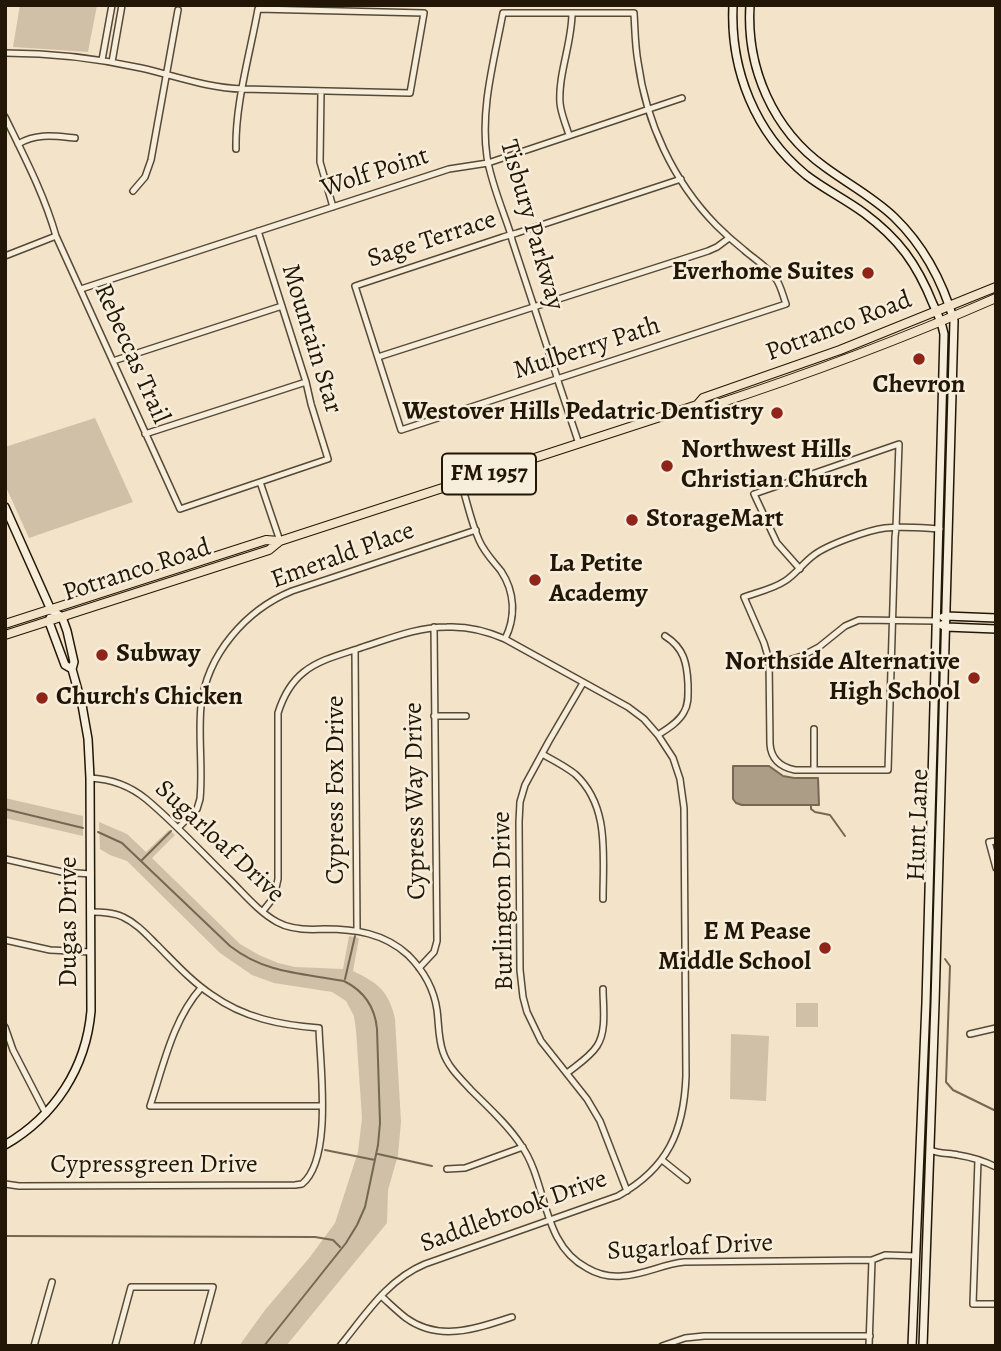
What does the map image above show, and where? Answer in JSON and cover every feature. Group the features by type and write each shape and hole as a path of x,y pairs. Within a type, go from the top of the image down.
{"main road":[{"name":"Hunt Lane","path":"733,5 736,53 747,93 766,131 794,164 864,213 913,261 937,312 945,338 926,1003 912,1346"},
{"name":"Hunt Lane","path":"750,5 752,52 762,88 780,121 806,152 871,198 900,223 917,243 928,260 953,316 955,331 923,1346"},
{"path":"733,20 750,20"},
{"path":"794,164 806,152"},
{"name":"Potranco Road","path":"697,405 703,398 852,346 996,287"},
{"name":"Potranco Road","path":"5,635 269,550 280,541 697,405 708,407 724,402 855,356 996,298"},
{"path":"852,346 855,356"},
{"path":"797,377 800,369 826,360 840,350"},
{"path":"724,402 724,396 766,382 784,371"},
{"path":"943,397 948,399 947,436 951,440"},
{"path":"5,508 51,610 62,617"},
{"name":"Potranco Road","path":"5,624 266,540 280,541"},
{"name":"Dugas Drive","path":"51,610 49,622 65,665 72,669"},
{"path":"936,621 946,616 996,618"},
{"name":"Dugas Drive","path":"5,1144 46,1114 71,1081 86,1045 92,1011 90,778 87,730 72,669 75,662 62,617"},
{"path":"973,617 973,628"},
{"path":"936,621 946,627 996,629"},
{"path":"933,715 943,715"},
{"path":"929,859 938,859"},
{"path":"926,1003 935,1003"},
{"path":"920,1144 930,1150"},
{"path":"919,1199 928,1215"}],"street":[{"path":"102,60 112,5"},
{"path":"112,62 122,5"},
{"path":"5,53 64,55 102,60 204,85 243,89 410,93 424,13 258,9 243,89 237,119 236,149"},
{"path":"133,191 145,177 149,166 178,10"},
{"name":"Tisbury Parkway","path":"572,13 503,13 484,130 488,163 579,444"},
{"path":"377,358 708,251 729,237 702,209 681,179 660,141 648,109 638,63 634,13 572,13 560,96 561,110 569,135"},
{"path":"321,91 320,162 333,207"},
{"name":"Wolf Point","path":"80,289 449,169 488,163 682,98"},
{"name":"Rebeccas Trail","path":"5,117 180,509 260,482"},
{"path":"18,144 42,135 75,138"},
{"name":"Sage Terrace","path":"377,358 355,286 681,179"},
{"name":"Mountain Star","path":"258,232 328,459 260,482"},
{"path":"5,256 56,236"},
{"name":"Mulberry Path","path":"377,358 401,430 786,304 774,276 729,237"},
{"path":"113,361 282,306"},
{"path":"145,434 306,382"},
{"path":"800,569 777,543 754,494 899,444 896,527 892,620 888,770 795,770 778,763 772,755 770,744 769,666 764,643 744,597 778,585 800,569 813,555 876,530 896,527 940,529"},
{"path":"260,482 280,541"},
{"path":"461,483 475,530 484,549 503,574 509,590 512,618 505,639"},
{"name":"Emerald Place","path":"178,828 194,812 200,799 201,715 206,684 222,650 235,631 268,603 292,591 475,530"},
{"path":"769,666 802,656 819,647 845,626 864,619 936,621"},
{"name":"Saddlebrook Drive","path":"263,911 274,897 278,879 277,727 280,706 291,685 306,670 355,650 434,627 473,629 505,639 628,707 644,719 668,750 679,773 684,808 685,1098 678,1129 662,1160 645,1178 627,1191 601,1203 417,1267 400,1277 381,1296 340,1346"},
{"name":"Cypress Way Drive","path":"419,968 430,958 437,941 434,627"},
{"path":"658,735 680,719 688,699 684,656 677,645 665,636"},
{"name":"Cypress Fox Drive","path":"355,650 357,930"},
{"name":"Burlington Drive","path":"583,683 525,785 519,809 521,984 534,1029 587,1099 600,1121 627,1191"},
{"path":"435,716 466,716"},
{"path":"814,729 814,770"},
{"path":"542,754 574,774 595,802 602,828 603,898"},
{"name":"Sugarloaf Drive","path":"90,778 116,782 134,790 151,803 276,922 297,928 357,930 392,943 408,956 430,986 435,1000 439,1040 447,1062 523,1146 560,1244 569,1256 587,1269 608,1276 631,1276 684,1262 872,1260 885,1255 916,1256"},
{"path":"993,842 996,868"},
{"path":"5,859 62,873 91,874"},
{"path":"91,912 116,914 136,925 201,988 249,1015 287,1026 319,1028 322,1106 150,1106 181,1017 201,988"},
{"path":"5,940 50,950 92,952"},
{"path":"567,1073 593,1051 600,1041 603,1029 603,989"},
{"path":"5,1027 13,1049 46,1114"},
{"path":"970,1034 996,1028"},
{"name":"Cypressgreen Drive","path":"5,1184 302,1184 310,1175 319,1150 323,1128 322,1106"},
{"path":"447,1169 465,1168 523,1146"},
{"path":"930,1150 978,1160 996,1167"},
{"path":"662,1160 687,1180"},
{"path":"978,1160 973,1304 996,1304"},
{"path":"869,1346 872,1260"},
{"path":"34,1346 52,1282"},
{"path":"115,1346 131,1287 213,1287 197,1346"},
{"path":"381,1296 405,1318 437,1331 462,1332 512,1317"},
{"path":"662,1346 697,1336 870,1336"}],"shaded area":[{"path":"20,5 97,5 88,52 13,47"},
{"path":"95,418 133,502 29,538 5,485 5,447"},
{"path":"733,766 769,766 783,776 818,778 819,805 736,803 733,799"},
{"path":"5,798 83,816 83,836 5,818"},
{"path":"99,822 127,834 146,852 169,830 175,835 152,858 240,944 259,955 295,967 343,969 349,936 359,938 353,971 381,989 392,1009 395,1019 401,1122 398,1155 388,1190 387,1223 286,1346 239,1346 335,1223 358,1152 362,1118 354,1016 346,1001 332,992 274,983 252,975 220,953 127,861 100,849"},
{"path":"796,1003 818,1003 818,1027 796,1027"},
{"path":"731,1034 769,1036 766,1101 730,1099"}],"waterway":[{"path":"811,805 815,812 830,815 845,836"},
{"path":"5,809 83,828"},
{"path":"142,860 171,831"},
{"path":"98,832 122,843 230,946 271,967 344,981 363,995 374,1014 377,1029 380,1123 365,1207 346,1243 264,1346"},
{"path":"345,979 355,936"},
{"path":"945,959 950,966 946,1082 953,1090 996,1111"},
{"path":"325,1150 375,1160"},
{"path":"378,1154 432,1166"},
{"path":"5,1236 315,1237 333,1240 340,1247"}],"place":[{"name":"Everhome Suites","path":"868,273"},
{"name":"Chevron","path":"919,359"},
{"name":"Westover Hills Pedatric Dentistry","path":"777,413"},
{"name":"Northwest Hills Christian Church","path":"667,466"},
{"name":"StorageMart","path":"632,520"},
{"name":"La Petite Academy","path":"535,580"},
{"name":"Subway","path":"102,655"},
{"name":"Northside Alternative High School","path":"974,678"},
{"name":"Church's Chicken","path":"42,698"},
{"name":"E M Pease Middle School","path":"825,948"}]}
